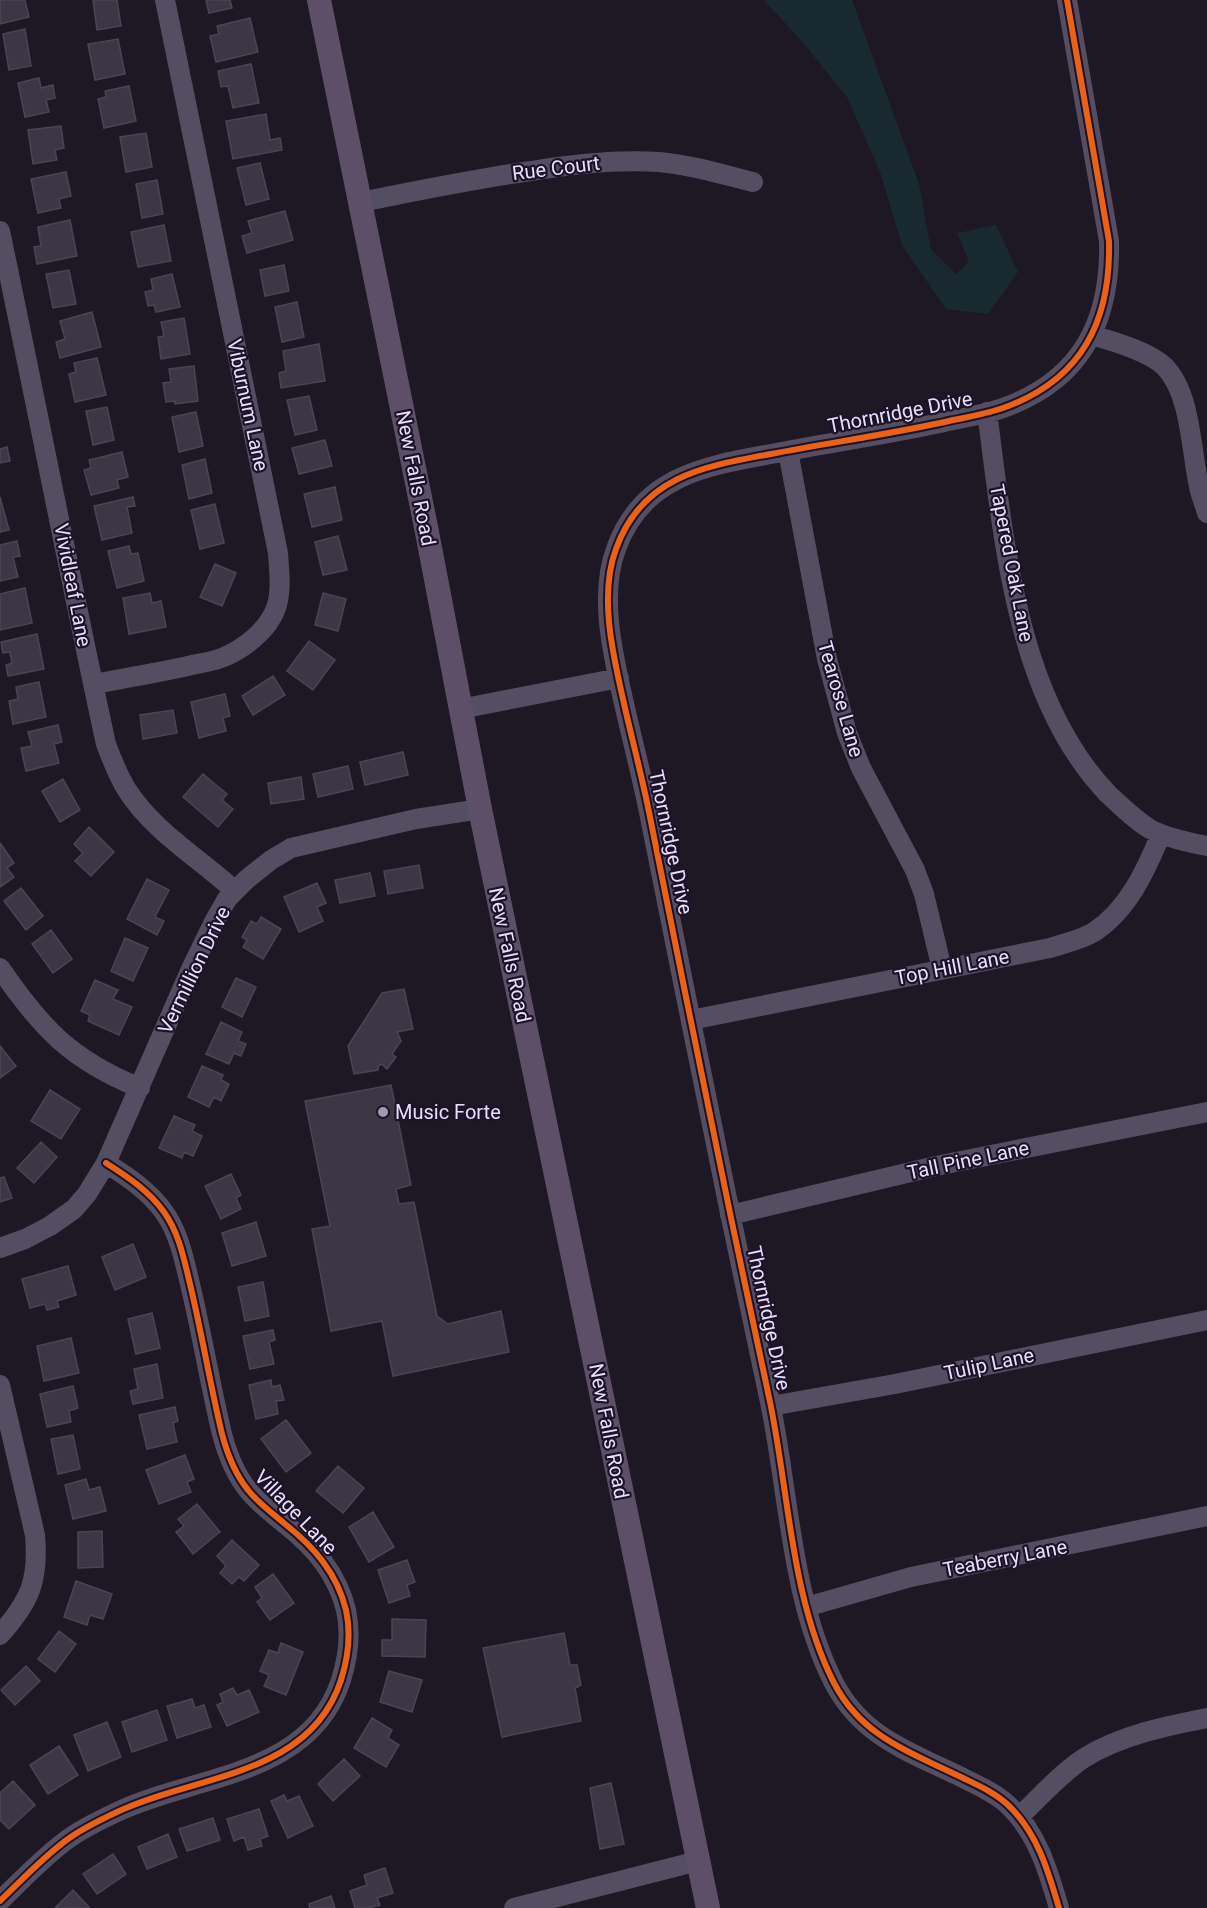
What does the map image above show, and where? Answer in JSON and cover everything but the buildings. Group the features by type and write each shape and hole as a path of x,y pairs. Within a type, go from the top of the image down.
{"main road":[{"name":"New Falls Road","path":"319,0 426,527 480,809 708,1908"}],"street":[{"name":"Viburnum Lane","path":"93,684 221,658 243,647 256,636 270,620 278,599 280,573 278,553 165,0"},
{"name":"Thornridge Drive","path":"1059,1908 1040,1849 1019,1817 1000,1798 903,1751 858,1717 844,1700 832,1679 812,1630 795,1559 771,1406 611,641 609,577 613,555 632,519 646,502 678,477 724,463 912,429 1006,407 1036,393 1059,377 1073,363 1092,335 1103,308 1110,263 1109,241 1067,0"},
{"name":"Rue Court","path":"360,202 489,177 615,161 658,162 698,167 753,182"},
{"name":"Vividleaf Lane","path":"0,231 106,744 115,769 128,792 155,822 234,891"},
{"path":"1092,335 1119,343 1153,359 1173,376 1185,410 1200,490 1207,513"},
{"name":"Tapered Oak Lane","path":"987,412 1005,540 1018,612 1030,654 1050,702 1074,750 1095,779 1121,807 1148,828 1161,834 1207,846"},
{"name":"Tearose Lane","path":"788,451 827,659 847,733 861,768 915,870 924,894 942,969"},
{"path":"460,709 619,678"},
{"name":"Vermillion Drive","path":"0,1248 25,1239 50,1226 74,1209 87,1194 106,1164 191,969 215,920 234,891 271,860 291,848 416,819 480,809"},
{"name":"Top Hill Lane","path":"691,1020 1050,948 1092,933 1107,922 1126,900 1141,878 1161,834"},
{"path":"0,968 38,1019 65,1047 110,1076 140,1088"},
{"name":"Tall Pine Lane","path":"730,1215 936,1166 1207,1112"},
{"name":"Village Lane","path":"0,1901 52,1852 89,1825 120,1810 250,1767 285,1750 308,1733 327,1710 338,1690 345,1667 348,1640 346,1610 328,1568 315,1550 261,1504 247,1489 225,1445 193,1295 173,1226 150,1195 131,1179 106,1164"},
{"name":"Tulip Lane","path":"771,1406 895,1384 1207,1320"},
{"path":"0,1385 35,1535 37,1555 35,1574 27,1597 15,1618 0,1635"},
{"name":"Teaberry Lane","path":"806,1607 911,1577 1207,1516"},
{"path":"1019,1817 1066,1772 1096,1752 1135,1736 1207,1718"},
{"path":"514,1908 698,1861"}],"shaded area":[{"path":"764,0 852,0 919,184 931,249 956,274 969,262 957,233 996,225 1018,272 988,314 946,309 902,245 880,172 847,97 799,38"}],"cycle path":[{"path":"1059,1908 1034,1839 1007,1804 991,1792 906,1751 873,1730 845,1702 820,1651 800,1581 770,1402 646,799 616,669 610,628 608,587 616,549 627,524 642,505 659,490 678,479 723,464 980,415 1030,396 1053,381 1072,364 1086,344 1097,322 1104,297 1109,241 1067,0"},
{"path":"0,1901 50,1853 92,1824 147,1800 246,1768 277,1755 304,1736 326,1712 341,1680 347,1654 346,1610 337,1584 323,1562 306,1542 252,1495 243,1484 229,1456 222,1434 186,1265 174,1229 152,1197 106,1163"}],"place":[{"name":"Music Forte","path":"383,1112"}]}
